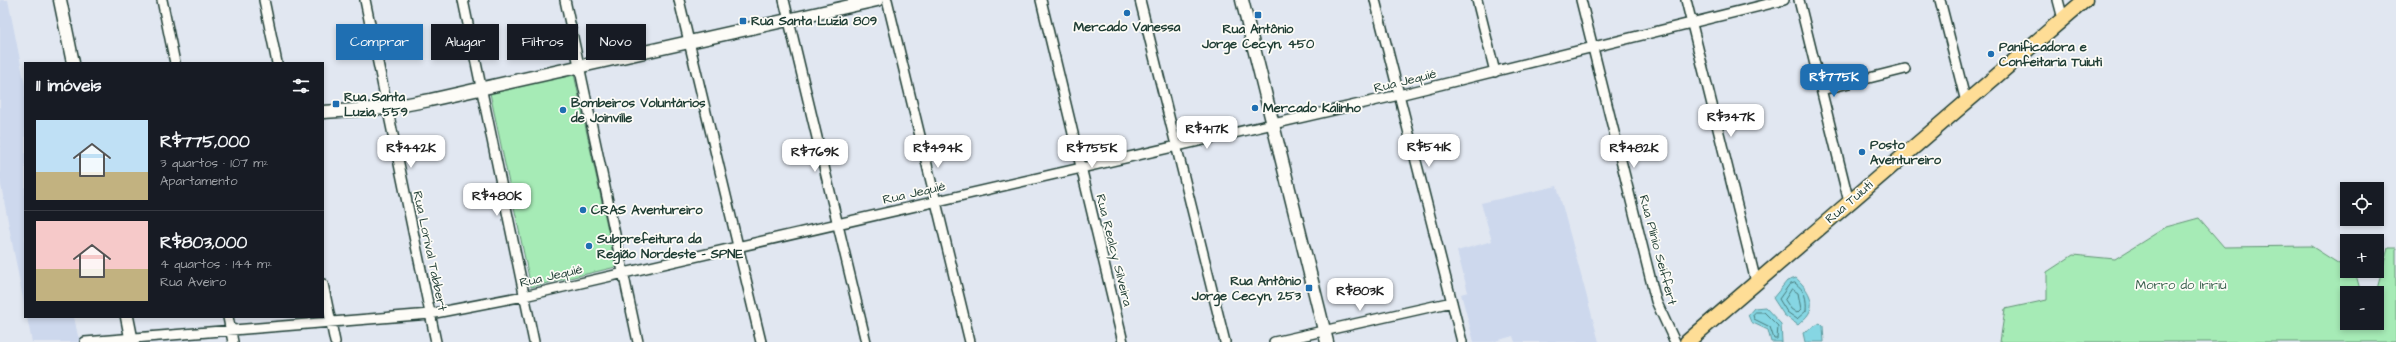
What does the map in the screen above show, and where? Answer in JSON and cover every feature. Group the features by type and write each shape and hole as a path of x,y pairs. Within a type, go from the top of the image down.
{"main road":[{"name":"Rua Tuiuti","path":"1687,342 2085,0"}],"street":[{"path":"60,0 73,62"},
{"path":"162,0 175,62"},
{"path":"264,0 277,62"},
{"name":"Rua Lorival Tabbert","path":"365,0 436,342"},
{"path":"463,0 534,342"},
{"path":"565,0 638,342"},
{"path":"680,0 762,342"},
{"path":"784,0 866,342"},
{"path":"324,112 387,108 877,0"},
{"path":"887,0 970,342"},
{"name":"Rua Realcy Silveira","path":"1041,0 1123,342"},
{"path":"1140,0 1225,342"},
{"path":"1242,0 1326,336"},
{"path":"1375,0 1462,342"},
{"path":"1477,0 1495,72"},
{"name":"Rua Plínio Seiffert","path":"1581,0 1656,301 1675,342"},
{"path":"1686,0 1756,282"},
{"name":"Rua Jequié","path":"85,342 131,340 430,314 524,296 1399,96 1784,0"},
{"path":"1799,0 1849,202"},
{"path":"1940,0 1966,102"},
{"path":"2058,0 2062,19"},
{"path":"1821,90 1906,69"},
{"path":"324,289 335,342"},
{"path":"1274,342 1326,336 1452,302"},
{"path":"127,318 131,340"},
{"path":"228,318 233,342"}],"shaded area":[{"path":"0,0 8,0 24,80 24,304 0,180"},
{"path":"1557,186 1599,342 1515,342 1513,336 1492,342 1474,342 1461,294 1468,292 1457,251 1492,241 1481,203"},
{"path":"27,318 74,318 78,336 83,342 32,342"}],"green space":[{"path":"574,74 616,267 531,287 490,93"},
{"name":"Morro do Iririú","path":"2199,218 2224,247 2311,246 2340,265 2340,278 2357,278 2359,286 2340,286 2340,330 2384,330 2384,286 2378,286 2380,278 2384,278 2384,263 2388,248 2396,248 2396,342 2000,342 2005,309 2047,300 2047,272 2073,255 2115,259 2166,227"}],"water":[{"path":"1796,278 1806,289 1811,303 1811,308 1808,315 1798,325 1784,315 1773,298 1787,281"},
{"path":"1765,307 1781,324 1782,342 1771,342 1768,330 1751,322 1748,315 1754,308"},
{"path":"1820,323 1823,326 1824,342 1805,342 1803,333"}],"place":[{"name":"Mercado Vanessa","path":"1127,13"},
{"name":"Rua Antônio Jorge Cecyn, 450","path":"1258,15"},
{"name":"Rua Santa Luzia 809","path":"743,21"},
{"name":"Panificadora e Confeitaria Tuiuti","path":"1991,54"},
{"name":"Rua Santa Luzia, 559","path":"336,104"},
{"name":"Mercado Kalinho","path":"1255,108"},
{"name":"Bombeiros Voluntários de Joinville","path":"563,110"},
{"name":"Posto Aventureiro","path":"1862,152"},
{"name":"CRAS Aventureiro","path":"583,210"},
{"name":"Subprefeitura da Região Nordeste - SPNE","path":"589,246"},
{"name":"Rua Antônio Jorge Cecyn, 253","path":"1309,288"}]}
